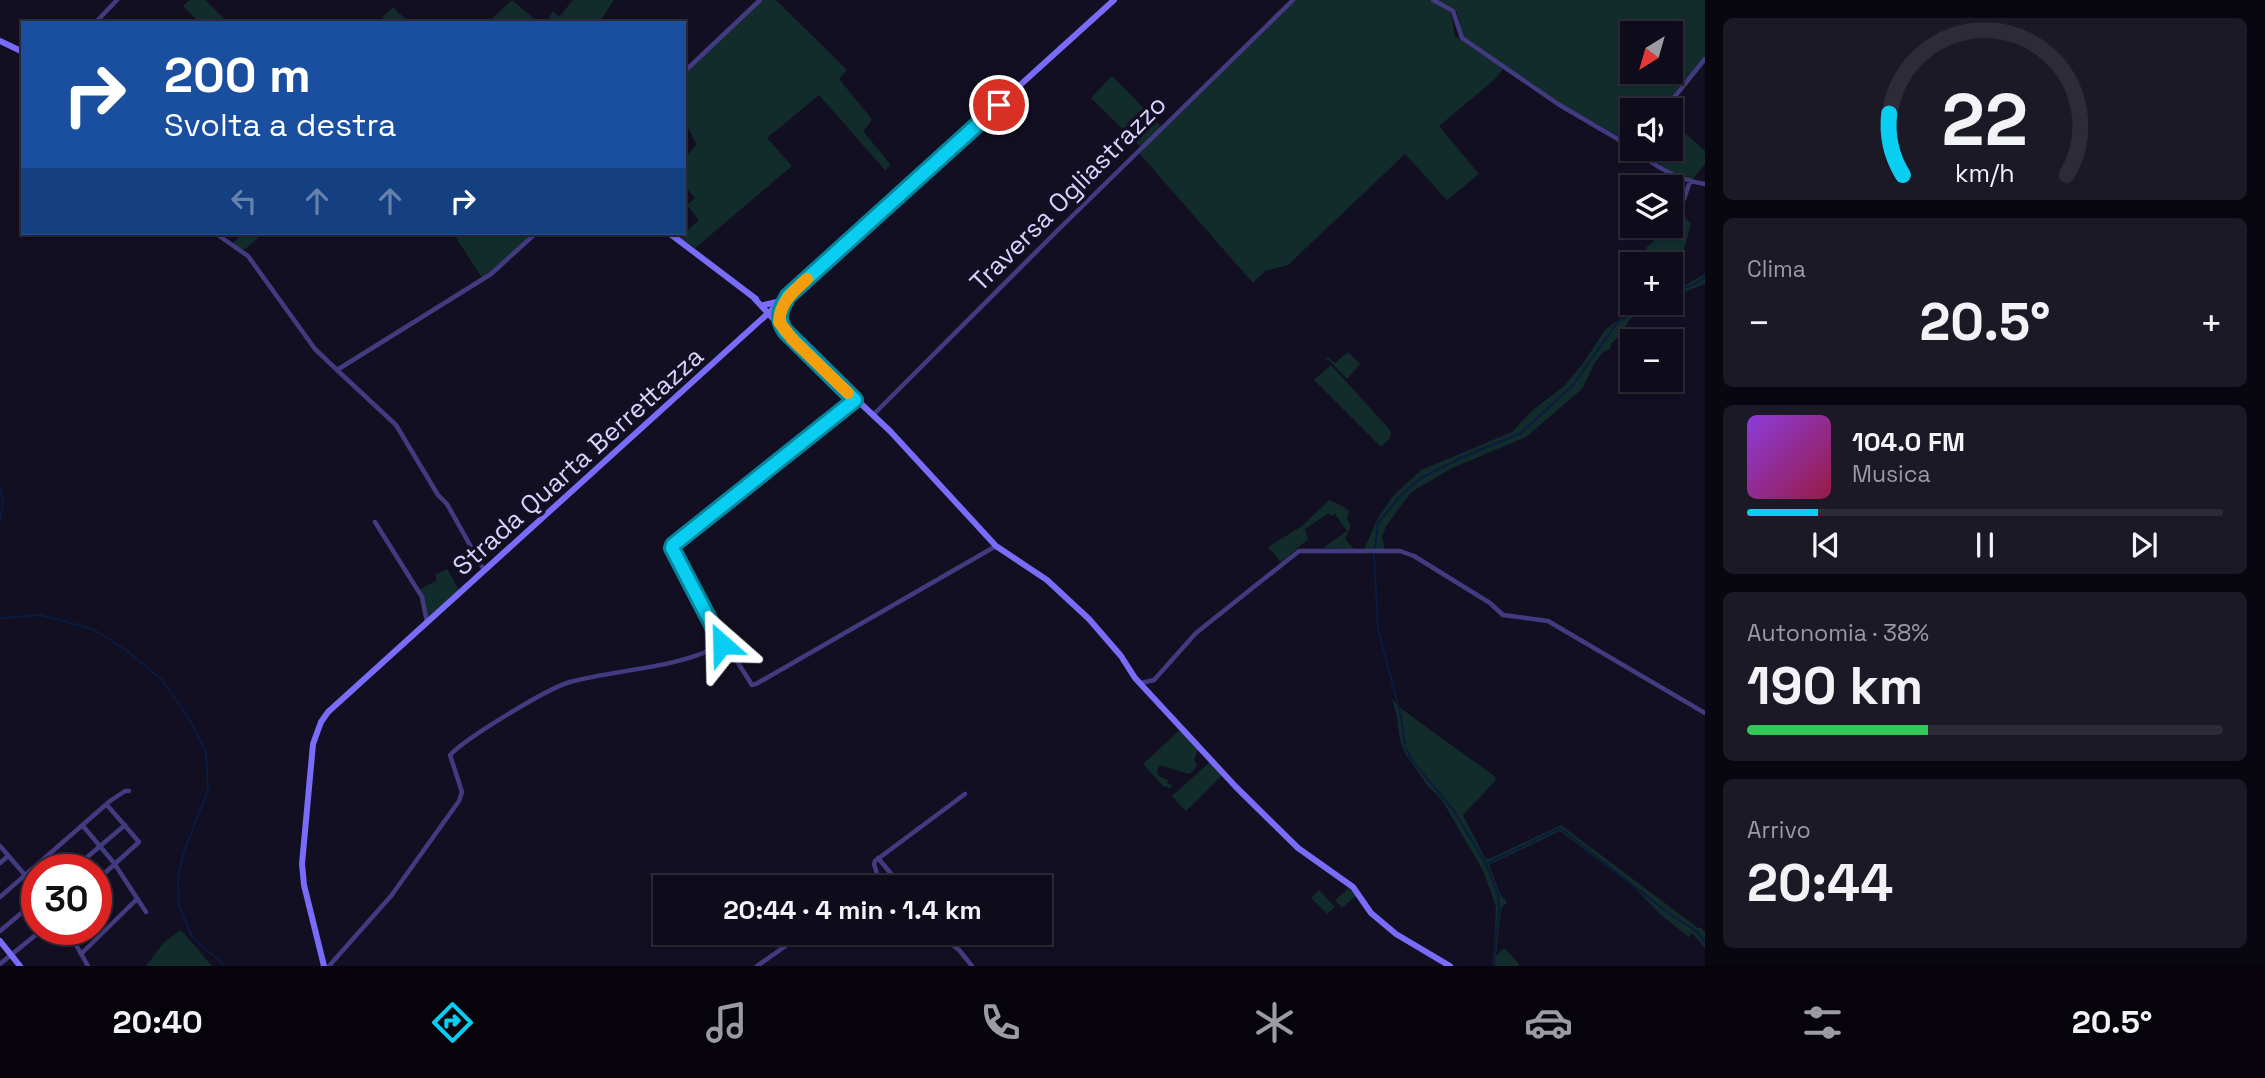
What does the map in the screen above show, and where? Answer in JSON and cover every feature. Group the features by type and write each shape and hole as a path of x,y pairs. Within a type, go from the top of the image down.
{"main road":[{"name":"Strada Quarta Berrettazza","path":"326,966 302,874 311,759 321,722 340,700 1114,0"},
{"path":"0,41 21,51"},
{"path":"672,235 759,302 785,331 873,416 996,546 1058,588 1113,647 1140,684 1236,787 1298,848 1353,887 1371,913 1396,934 1450,966"},
{"path":"759,302 775,304 788,296"},
{"path":"779,324 780,310 788,296"},
{"path":"754,328 759,317 759,302"},
{"path":"754,328 779,324"},
{"path":"0,941 20,966"}],"street":[{"path":"97,21 117,0"},
{"path":"686,70 760,0"},
{"name":"Traversa Ogliastrazzo","path":"873,416 1293,0"},
{"path":"1433,0 1453,11 1461,38 1558,104 1620,140"},
{"path":"1674,98 1705,60"},
{"path":"1650,161 1662,170 1705,184"},
{"path":"1684,198 1690,181"},
{"path":"218,235 248,256 315,349 396,425 438,495 447,504 485,571"},
{"path":"337,370 488,276 534,235"},
{"path":"855,400 673,545 672,548 722,644 728,647 752,685 996,546"},
{"path":"375,522 422,597 427,622"},
{"path":"1140,684 1154,680 1196,633 1299,551 1399,551 1422,561 1490,603 1503,615 1548,621 1705,713"},
{"path":"326,966 391,896 459,801 462,792 450,758 453,752 505,716 560,685 635,671 722,644"},
{"path":"50,854 124,791 129,791"},
{"path":"878,875 874,864 878,858 965,794"},
{"path":"107,805 139,842 114,863"},
{"path":"91,854 125,825"},
{"path":"83,826 114,863 146,912"},
{"path":"0,846 21,871"},
{"path":"0,863 8,856"},
{"path":"878,858 892,875"},
{"path":"0,897 21,879"},
{"path":"81,954 137,899"},
{"path":"0,931 21,913"},
{"path":"0,964 23,945"},
{"path":"76,945 88,966"},
{"path":"757,966 787,945"},
{"path":"952,945 972,966"}],"green space":[{"path":"190,0 205,0 226,21 198,21 183,6"},
{"path":"512,0 539,21 489,21"},
{"path":"573,0 614,0 600,21 547,21 553,11 559,17"},
{"path":"762,0 776,0 847,70 839,79 871,118 863,131 891,165 885,170 819,95 767,138 792,166 694,249 694,246 681,239 699,220 687,205 695,198 686,187 686,157 697,144 686,122 686,71"},
{"path":"1294,0 1429,0 1451,13 1455,36 1503,69 1494,80 1439,126 1479,174 1447,200 1405,154 1288,265 1265,271 1253,283 1139,153"},
{"path":"1437,0 1705,0 1705,56 1684,82 1684,21 1620,21 1620,84 1682,84 1671,98 1620,98 1620,137 1557,101 1463,37 1457,12"},
{"path":"393,7 407,21 385,21 382,18"},
{"path":"1112,76 1161,126 1141,147 1091,98"},
{"path":"1686,134 1705,151 1705,164 1692,180 1658,166 1662,161 1683,161 1683,137"},
{"path":"1683,215 1691,224 1683,253 1649,252 1646,248 1657,238 1683,238"},
{"path":"242,235 262,235 245,249 233,243"},
{"path":"454,235 532,235 502,263 482,278"},
{"path":"1705,274 1705,284 1683,292 1683,286"},
{"path":"1625,315 1636,315 1625,329 1620,329 1620,335 1610,349 1603,352 1594,364 1582,389 1526,437 1452,468 1411,492 1386,526 1382,537 1385,550 1364,549 1378,518 1393,496 1421,470 1512,432 1533,410 1564,386 1582,365 1605,330"},
{"path":"1348,352 1360,364 1347,379 1324,358 1335,363"},
{"path":"1331,365 1391,431 1390,438 1381,447 1314,380"},
{"path":"1329,500 1349,511 1347,518 1351,526 1345,539 1354,549 1323,548 1347,531 1335,514 1331,516 1329,513 1305,529 1308,539 1281,562 1268,547 1302,526"},
{"path":"447,569 459,590 428,617 425,601 419,590 437,580 435,575"},
{"path":"1392,699 1403,710 1494,776 1496,780 1463,815 1485,858 1489,859 1561,825 1701,928 1705,932 1705,948 1692,933 1689,937 1661,915 1635,888 1560,831 1489,865 1500,894 1507,902 1501,909 1496,956 1504,948 1519,964 1493,966 1496,907 1490,889 1482,869 1442,800 1428,786 1406,755 1400,741"},
{"path":"1180,730 1198,749 1194,760 1197,766 1190,774 1159,765 1159,776 1168,780 1171,788 1163,786 1143,764"},
{"path":"1210,762 1222,775 1186,811 1172,796"},
{"path":"1349,888 1356,896 1342,908 1335,900"},
{"path":"1319,890 1335,907 1327,914 1311,898"},
{"path":"181,930 212,966 146,966 165,941"}],"waterway":[{"path":"1683,288 1705,277"},
{"path":"1375,549 1378,523 1401,495 1421,478 1521,433 1573,385 1617,323 1629,315"},
{"path":"0,488 3,503 0,519"},
{"path":"1374,554 1378,629 1400,712 1405,746 1411,759 1454,811 1486,864 1498,895 1495,966"},
{"path":"0,618 40,615 93,629 126,650 162,680 186,714 206,751 208,790 184,852 178,878 179,906 192,937 225,966"},
{"path":"1488,863 1560,828 1667,912 1696,931 1705,942"}],"slow traffic":[{"path":"807,279 788,296 780,310 779,322 793,340 848,393"}],"route":[{"path":"722,644 672,548 673,545 855,400 785,331 779,322 780,310 788,296 999,105"}]}
